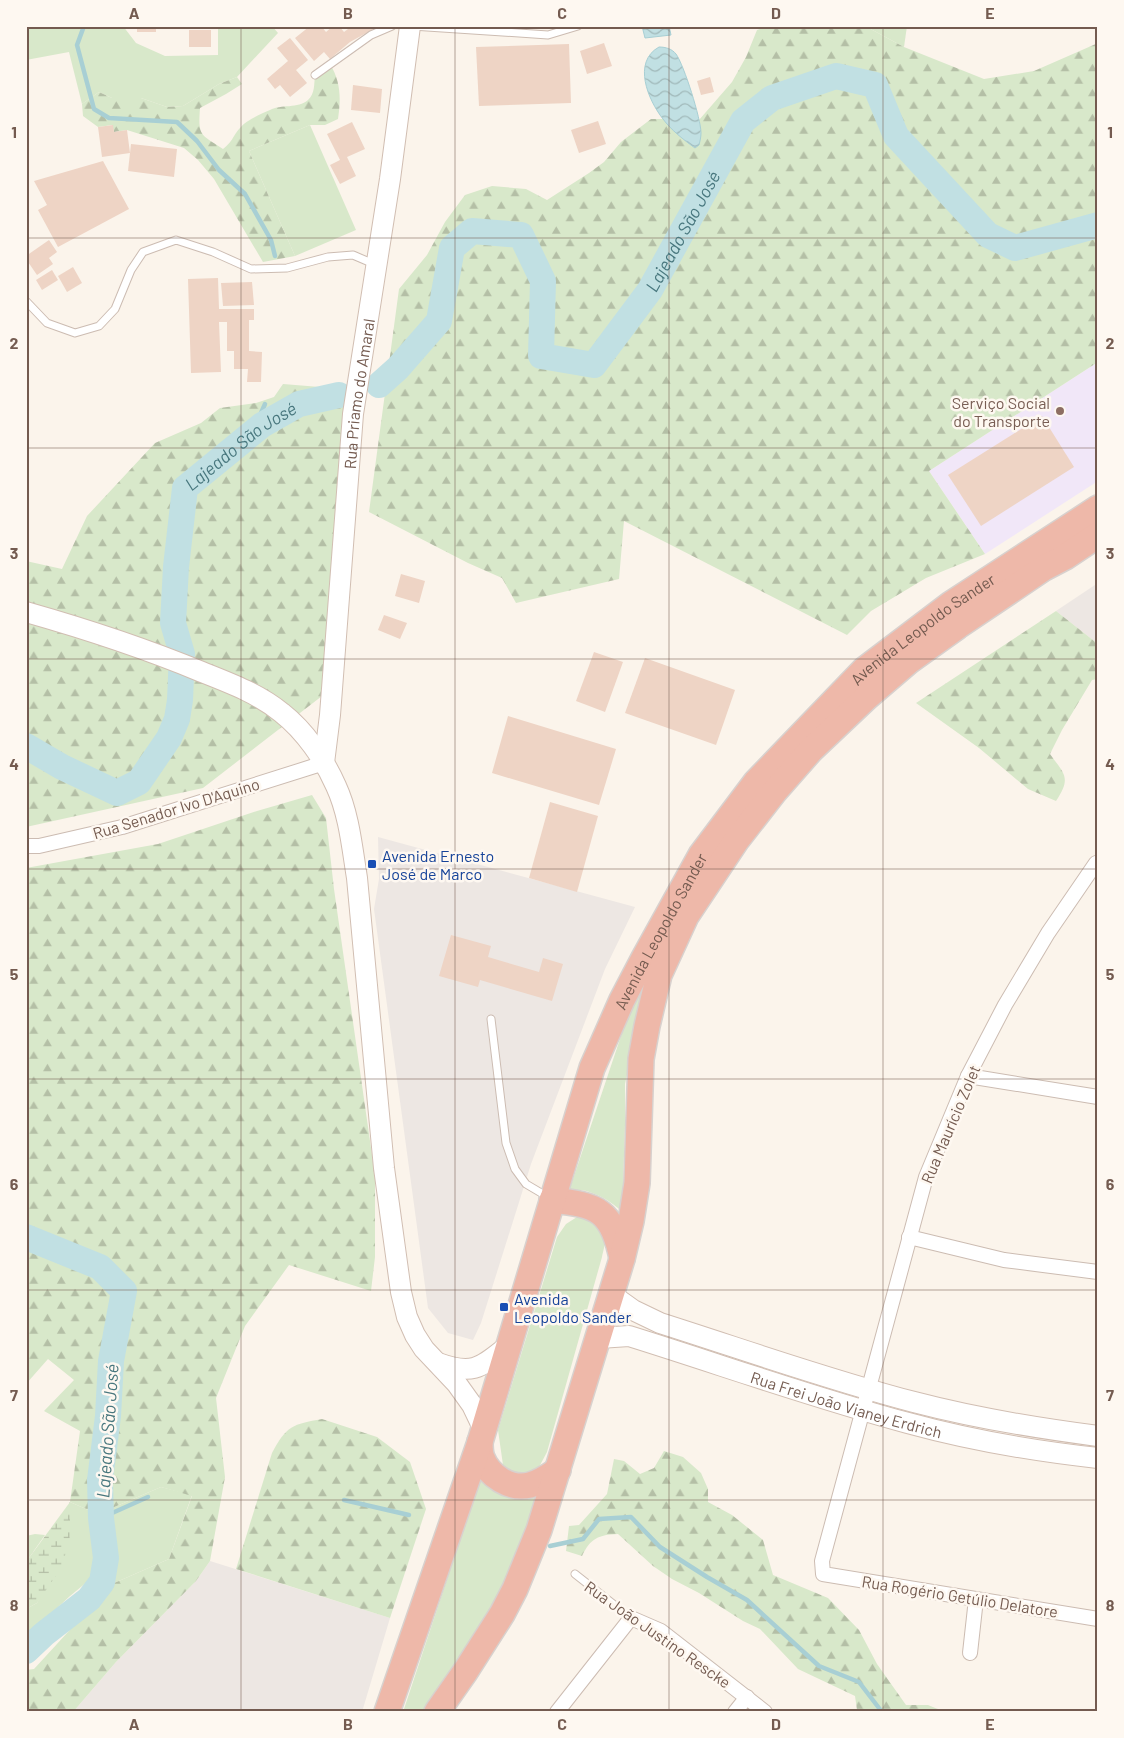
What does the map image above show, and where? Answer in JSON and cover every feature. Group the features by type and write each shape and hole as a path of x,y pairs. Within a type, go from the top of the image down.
{"highway":[{"name":"Avenida Leopoldo Sander","path":"387,1712 481,1435 592,1068 622,1000 648,949 701,855 756,782 864,670 951,604 1098,508"},
{"name":"Avenida Leopoldo Sander","path":"437,1712 502,1614 515,1589 539,1530 558,1470 622,1259 637,1184 641,1059 647,1026 659,975 686,916 736,841 776,791 811,750 867,697 909,661 958,626 1044,568 1065,557 1098,535"},
{"path":"552,1200 587,1205 604,1215 613,1228 622,1259"},
{"path":"481,1435 481,1457 488,1470 499,1480 513,1485 528,1486 558,1470"}],"street":[{"name":"Rua Priamo do Amaral","path":"324,763 330,715 354,414 411,26"},
{"path":"26,612 79,627 157,653 253,694 283,713 307,738 324,763 336,786 350,832 357,878 384,1168 407,1317 424,1349 457,1384 472,1405 481,1435"},
{"name":"Rua Senador Ivo D'Aquino","path":"26,846 39,846 122,827 324,763"},
{"name":"Rua Maurício Zolet","path":"823,1574 822,1562 926,1177 968,1076 1005,1005 1048,933 1096,863"},
{"path":"968,1076 1098,1097"},
{"path":"909,1237 1004,1260 1098,1272"},
{"name":"Rua Frei João Vianey Erdrich","path":"612,1295 633,1310 660,1323 870,1390 960,1414 1098,1436"},
{"name":"Rua Frei João Vianey Erdrich","path":"599,1338 629,1336 863,1411 955,1435 1011,1446 1098,1458"},
{"path":"438,1363 456,1369 472,1369 486,1363 509,1346"},
{"name":"Rua Rogério Getúlio Delatore","path":"823,1574 1098,1619"},
{"path":"970,1653 976,1599"},
{"path":"557,1712 632,1618"},
{"name":"Rua João Justino Rescke","path":"632,1618 661,1631 765,1712"},
{"path":"736,1712 747,1697"}],"lane":[{"path":"315,75 371,35 392,26"},
{"path":"411,26 548,35 578,26"},
{"path":"26,301 47,323 75,333 99,326 115,309 131,270 143,252 176,240 213,252 251,269 287,268 328,257 353,255 376,264"},
{"path":"491,1020 506,1143 515,1169 526,1184 552,1200"},
{"name":"Rua João Justino Rescke","path":"575,1574 632,1618"}],"shaded area":[{"name":"Serviço Social do Transporte","path":"1098,362 1098,481 985,554 929,471"},
{"path":"1098,583 1098,644 1056,611"},
{"path":"378,837 635,907 605,969 531,1164 481,1323 473,1340 448,1333 428,1308 374,909 379,879"},
{"path":"210,1561 390,1618 362,1712 73,1712 116,1662 196,1581"}],"green space":[{"path":"26,26 123,26 136,43 165,56 218,55 218,26 272,26 278,33 237,77 219,84 183,106 167,107 141,98 112,98 99,92 82,104 69,52 26,60"},
{"path":"769,26 865,26 904,47 984,79 1034,71 1098,43 1098,362 929,471 985,554 926,578 871,611 847,635 624,521 619,579 516,603 502,578 468,563 369,512 399,289 427,255 445,222 465,195 492,186 526,189 547,200 604,162 621,142 651,119 663,119 684,140 701,133 699,120 732,82 746,57 757,30"},
{"path":"865,26 907,26 904,47"},
{"path":"330,64 336,77 339,91 338,119 325,125 310,125 249,151 295,256 263,262 214,179 198,160 184,148 127,130 114,132 112,125 98,127 83,116 82,104 99,92 112,98 141,98 167,107 183,106 219,84 237,77 242,84 200,108 200,129 202,133 223,149 243,125 258,115 274,108 299,105 308,100 313,92 315,75"},
{"path":"310,125 356,230 295,256 249,151"},
{"path":"283,384 320,387 347,406 322,696 203,788 26,827 26,561 62,569 87,516 155,443 201,423 220,408 256,403 274,397"},
{"path":"1056,611 1098,644 1098,679 1092,680 1050,754 1062,771 1065,781 1056,801 1028,789 979,748 916,703"},
{"path":"312,795 326,818 334,889 375,1176 375,1257 371,1291 289,1265 245,1326 216,1398 225,1477 210,1561 196,1581 116,1662 73,1712 26,1712 26,1670 34,1669 112,1584 169,1559 192,1496 161,1487 112,1508 93,1512 70,1502 80,1431 44,1411 74,1380 48,1359 26,1384 26,868 158,844"},
{"path":"649,971 625,1084 622,1212 598,1195 581,1190 569,1191 621,1036 646,972"},
{"path":"577,1217 586,1218 601,1228 605,1237 602,1257 547,1452 538,1469 525,1475 512,1474 503,1465 498,1430 557,1237 566,1224"},
{"path":"322,1419 377,1437 410,1462 426,1509 390,1618 236,1569 272,1453 277,1444 291,1428"},
{"path":"664,1451 683,1457 701,1473 708,1489 708,1502 732,1515 763,1540 773,1575 828,1598 859,1630 877,1664 906,1705 928,1705 945,1712 858,1712 855,1696 798,1669 760,1629 672,1579 653,1566 618,1534 605,1535 592,1541 582,1556 566,1551 569,1526 579,1525 607,1494 614,1459 624,1461 640,1474 654,1468"},
{"path":"481,1477 500,1494 520,1499 538,1497 516,1569 427,1712 403,1712"},
{"path":"161,1487 192,1495 169,1559 112,1584 115,1541 112,1508"},
{"path":"70,1502 93,1512 93,1577 26,1637 26,1609 37,1603 70,1536"},
{"path":"70,1502 70,1536 62,1567 37,1603 26,1609 26,1562"},
{"path":"35,1534 45,1535 26,1562 26,1536"}],"water":[{"path":"642,26 669,26 671,35 645,38"},
{"path":"659,47 669,49 676,54 687,80 701,134 699,145 695,148 666,123 657,111 648,92 644,71 646,62"}],"building":[{"path":"137,26 156,26 156,32 137,32"},
{"path":"310,26 321,26 326,32 333,26 339,26 344,32 348,29 347,26 379,26 350,42 330,59 324,52 314,61 295,38"},
{"path":"189,30 211,30 211,47 189,47"},
{"path":"290,38 308,60 296,70 307,83 290,97 280,85 275,89 267,79 288,61 277,48"},
{"path":"604,43 612,66 587,74 580,51"},
{"path":"569,44 571,103 479,106 476,47"},
{"path":"710,77 714,92 701,95 697,81"},
{"path":"353,85 382,89 380,113 351,110"},
{"path":"598,121 606,144 579,153 571,130"},
{"path":"352,122 365,149 347,157 356,176 340,184 330,165 340,160 327,134"},
{"path":"113,125 114,132 127,130 130,153 102,157 98,127"},
{"path":"131,144 177,149 174,177 128,171"},
{"path":"103,161 129,209 58,247 38,210 47,205 34,181"},
{"path":"49,240 57,252 49,258 53,264 37,275 26,259 26,256"},
{"path":"73,267 82,283 67,292 58,276"},
{"path":"52,270 58,280 42,290 36,280"},
{"path":"218,278 219,309 254,309 254,320 249,320 249,351 262,352 261,382 247,382 248,369 234,369 234,351 227,351 227,322 219,322 221,372 191,373 188,279"},
{"path":"252,282 254,305 223,306 221,283"},
{"path":"1042,416 1074,467 981,526 948,475"},
{"path":"401,574 425,581 419,603 395,596"},
{"path":"384,615 407,623 400,639 378,630"},
{"path":"594,652 623,662 605,712 576,701"},
{"path":"645,658 735,690 716,745 625,713"},
{"path":"508,716 616,749 599,805 492,773"},
{"path":"550,802 598,816 577,892 529,878"},
{"path":"451,935 491,946 488,957 539,972 543,958 563,964 552,1001 480,980 478,987 439,976"}],"waterway":[{"path":"84,26 77,45 94,109 109,118 177,122 197,141 219,170 245,194 271,240 275,256"},
{"name":"Lajeado São José","path":"379,385 398,368 439,321 452,248 472,231 521,235 543,281 541,356 594,365 650,290 743,121 772,98 836,76 875,85 896,136 988,235 1015,248 1098,225"},
{"name":"Lajeado São José","path":"26,746 62,767 117,793 139,782 169,738 177,719 180,700 182,654 173,623 176,567 185,488 262,425 299,404 339,395"},
{"path":"262,425 261,413 265,404"},
{"name":"Lajeado São José","path":"26,1237 100,1267 124,1291 111,1361 108,1416 100,1480 101,1518 106,1558 102,1582 89,1599 44,1634 26,1651"},
{"path":"101,1518 148,1497"},
{"path":"344,1500 409,1515"},
{"path":"550,1546 583,1539 599,1519 631,1517 660,1547 747,1600 819,1666 859,1682 882,1712"}],"place":[{"name":"Serviço Social do Transporte","path":"1060,411"},
{"name":"Avenida Ernesto José de Marco","path":"372,864"},
{"name":"Avenida Leopoldo Sander","path":"504,1307"}]}
